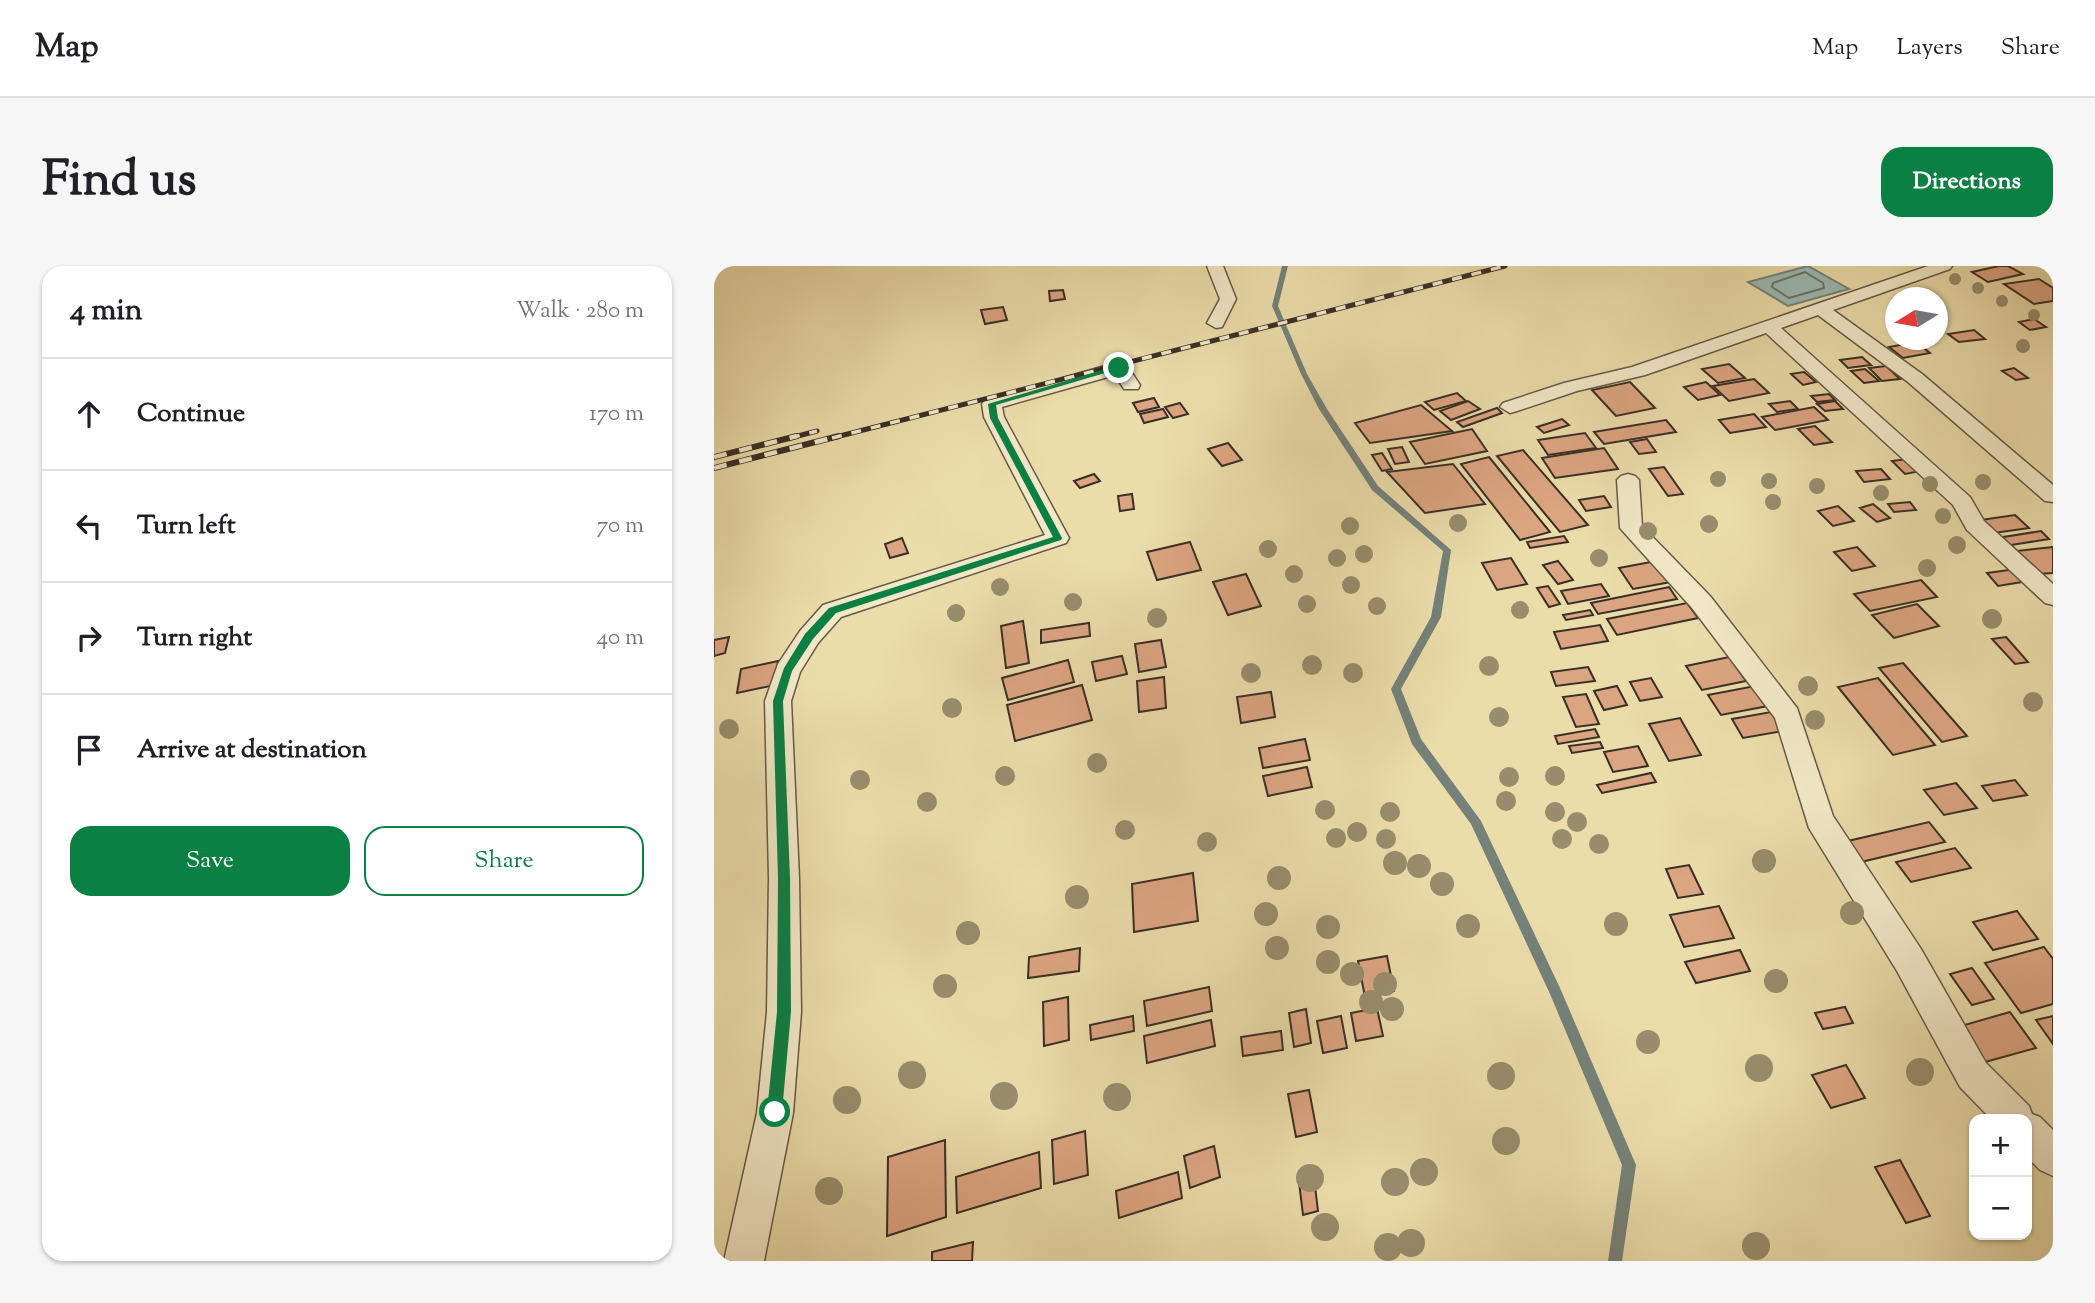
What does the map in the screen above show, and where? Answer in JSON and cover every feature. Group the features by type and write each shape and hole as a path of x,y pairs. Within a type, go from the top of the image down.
{"street":[{"path":"1214,266 1228,299 1216,323"},
{"path":"1510,407 1572,387 1638,371 1944,266"},
{"path":"1820,309 1915,378 2053,496"},
{"path":"1769,326 1962,502 1975,525 2053,597"},
{"path":"744,1261 775,1112 784,1012 784,878 778,701 787,671 809,637 832,611 1058,538 994,418 992,404 1119,368 1131,386"},
{"path":"1628,480 1631,528 1701,602 1788,715 1819,820 1909,960 1973,1075 2011,1114"},
{"path":"2032,1135 2053,1157"}],"water":[{"path":"1808,266 1849,289 1788,306 1748,282"}],"building":[{"path":"2008,266 2023,274 1988,282 1972,272"},
{"path":"2039,279 2053,288 2053,301 2034,304 2004,284"},
{"path":"1063,290 1065,299 1050,301 1049,291"},
{"path":"1003,307 1007,320 985,324 981,310"},
{"path":"2034,319 2046,327 2030,330 2019,322"},
{"path":"1974,330 1985,339 1959,342 1948,334"},
{"path":"1893,350 1926,350 1930,353 1903,358"},
{"path":"1862,357 1871,365 1848,368 1840,360"},
{"path":"1729,364 1745,378 1718,383 1702,369"},
{"path":"1886,366 1900,379 1882,381 1869,368"},
{"path":"2014,368 2028,378 2016,380 2002,371"},
{"path":"1865,369 1879,381 1864,383 1851,371"},
{"path":"1804,372 1816,382 1803,385 1791,374"},
{"path":"1754,379 1769,393 1729,401 1713,386"},
{"path":"1630,382 1655,408 1616,416 1592,390"},
{"path":"1706,382 1720,395 1698,400 1684,387"},
{"path":"1457,393 1466,401 1434,410 1425,402"},
{"path":"1829,394 1835,400 1817,402 1811,396"},
{"path":"1154,398 1159,407 1138,412 1133,403"},
{"path":"1468,401 1480,409 1451,420 1440,411"},
{"path":"1790,401 1798,409 1777,412 1769,404"},
{"path":"1835,401 1843,409 1825,411 1817,404"},
{"path":"1180,403 1188,414 1173,418 1165,407"},
{"path":"1421,405 1452,431 1370,443 1355,423"},
{"path":"1814,407 1828,420 1775,430 1762,417"},
{"path":"1497,408 1502,413 1463,427 1457,422"},
{"path":"1163,409 1168,417 1144,423 1140,414"},
{"path":"1754,414 1766,427 1730,433 1719,420"},
{"path":"1562,419 1569,425 1544,433 1537,427"},
{"path":"1666,420 1676,432 1604,444 1594,432"},
{"path":"1815,426 1832,442 1814,445 1798,429"},
{"path":"1472,429 1487,451 1425,464 1410,442"},
{"path":"1585,433 1596,448 1548,455 1538,440"},
{"path":"1647,439 1656,452 1639,454 1630,442"},
{"path":"1228,443 1242,460 1222,466 1208,449"},
{"path":"1402,447 1409,462 1395,464 1388,449"},
{"path":"1604,448 1618,469 1555,478 1542,458"},
{"path":"1523,450 1588,525 1560,532 1497,456"},
{"path":"1382,453 1392,469 1382,471 1372,455"},
{"path":"1489,457 1550,532 1520,540 1461,464"},
{"path":"1908,459 1921,471 1905,474 1892,461"},
{"path":"1453,464 1485,504 1425,513 1387,472"},
{"path":"1664,467 1683,494 1668,496 1649,469"},
{"path":"1881,469 1890,479 1864,482 1856,471"},
{"path":"1094,474 1100,481 1080,488 1074,481"},
{"path":"1132,494 1134,509 1120,511 1118,496"},
{"path":"1604,496 1611,507 1586,511 1579,500"},
{"path":"1910,502 1916,510 1894,512 1888,504"},
{"path":"1873,504 1890,518 1877,522 1860,508"},
{"path":"1838,506 1854,521 1833,526 1818,511"},
{"path":"2015,515 2029,528 1987,534 1974,521"},
{"path":"2041,531 2049,539 2005,546 1997,538"},
{"path":"1564,536 1568,542 1530,548 1527,542"},
{"path":"902,538 908,553 890,558 885,544"},
{"path":"1190,542 1201,570 1157,580 1147,552"},
{"path":"1857,547 1875,566 1852,571 1834,552"},
{"path":"2053,547 2053,573 2039,574 2017,551"},
{"path":"1511,558 1527,584 1497,590 1482,563"},
{"path":"1558,561 1573,580 1558,584 1543,565"},
{"path":"1656,561 1671,582 1633,589 1619,568"},
{"path":"2016,569 2028,581 1998,586 1987,573"},
{"path":"1246,574 1261,606 1228,615 1213,582"},
{"path":"1921,580 1937,597 1870,611 1854,594"},
{"path":"1601,584 1609,596 1568,604 1561,591"},
{"path":"1548,586 1560,604 1549,607 1537,588"},
{"path":"1669,587 1677,599 1598,614 1591,603"},
{"path":"1687,603 1698,618 1617,635 1607,619"},
{"path":"1917,604 1939,626 1894,638 1872,615"},
{"path":"1590,610 1593,615 1566,620 1563,615"},
{"path":"1023,621 1029,663 1006,668 1001,626"},
{"path":"1089,623 1090,636 1041,643 1041,630"},
{"path":"1600,625 1608,641 1561,649 1554,632"},
{"path":"729,637 725,653 714,656 714,640"},
{"path":"2006,637 2028,662 2015,664 1992,639"},
{"path":"1161,640 1166,667 1139,672 1135,644"},
{"path":"1122,656 1127,674 1096,681 1092,662"},
{"path":"1729,657 1746,681 1702,690 1686,666"},
{"path":"1068,660 1074,682 1008,700 1002,678"},
{"path":"778,661 775,685 737,693 741,669"},
{"path":"1903,663 1967,736 1942,742 1879,668"},
{"path":"1588,667 1595,681 1556,686 1551,672"},
{"path":"1164,677 1166,708 1139,712 1137,681"},
{"path":"1651,678 1662,697 1640,701 1630,682"},
{"path":"1878,678 1935,745 1893,755 1838,687"},
{"path":"1082,685 1092,720 1015,741 1007,705"},
{"path":"1617,686 1627,705 1604,710 1594,691"},
{"path":"1755,686 1768,706 1721,715 1708,695"},
{"path":"1271,692 1275,717 1241,723 1237,697"},
{"path":"1586,694 1599,724 1576,727 1563,697"},
{"path":"1771,712 1783,731 1743,738 1732,719"},
{"path":"1680,718 1701,755 1669,761 1649,724"},
{"path":"1595,729 1599,737 1558,744 1555,736"},
{"path":"1305,739 1310,760 1263,768 1259,748"},
{"path":"1600,742 1603,748 1572,753 1569,746"},
{"path":"1638,746 1648,766 1613,772 1604,752"},
{"path":"1307,767 1312,787 1268,796 1263,776"},
{"path":"1651,773 1656,782 1602,793 1597,785"},
{"path":"2015,780 2027,795 1993,801 1982,786"},
{"path":"1956,783 1977,808 1944,815 1924,790"},
{"path":"1929,822 1945,842 1861,862 1848,841"},
{"path":"1955,848 1971,868 1911,882 1896,862"},
{"path":"1689,865 1703,894 1678,898 1666,869"},
{"path":"1193,873 1198,921 1134,932 1132,884"},
{"path":"1719,906 1734,938 1684,947 1670,915"},
{"path":"2017,911 2038,939 1993,950 1973,922"},
{"path":"2044,947 2053,959 2053,1004 2021,1013 1985,963"},
{"path":"1080,948 1079,971 1028,978 1029,957"},
{"path":"1740,950 1750,971 1696,983 1685,962"},
{"path":"1387,956 1394,991 1365,997 1358,961"},
{"path":"1972,968 1994,999 1972,1005 1950,974"},
{"path":"1209,987 1212,1011 1147,1026 1144,1001"},
{"path":"1068,997 1069,1040 1044,1046 1043,1002"},
{"path":"1845,1007 1853,1023 1823,1029 1815,1013"},
{"path":"1377,1008 1383,1036 1356,1041 1351,1013"},
{"path":"1306,1009 1311,1043 1294,1047 1289,1013"},
{"path":"2010,1012 2036,1048 1985,1062 1961,1026"},
{"path":"1133,1016 1134,1031 1091,1040 1090,1025"},
{"path":"1341,1016 1347,1048 1323,1053 1317,1021"},
{"path":"2053,1016 2053,1044 2036,1020"},
{"path":"1211,1020 1215,1046 1147,1063 1144,1036"},
{"path":"1281,1031 1283,1050 1243,1056 1241,1037"},
{"path":"1846,1065 1865,1098 1831,1108 1812,1075"},
{"path":"1309,1090 1317,1132 1296,1137 1288,1094"},
{"path":"1085,1131 1088,1175 1054,1184 1052,1140"},
{"path":"945,1140 946,1217 887,1236 888,1157"},
{"path":"1214,1146 1220,1177 1190,1188 1184,1156"},
{"path":"1039,1152 1041,1188 957,1213 956,1177"},
{"path":"1900,1160 1930,1216 1906,1223 1875,1167"},
{"path":"1178,1172 1182,1198 1119,1218 1116,1191"},
{"path":"1314,1178 1318,1211 1303,1215 1299,1182"},
{"path":"973,1242 972,1261 932,1261 932,1252"}],"waterway":[{"path":"1285,266 1275,306 1304,374 1323,409 1375,488 1447,550 1436,617 1396,689 1416,741 1475,821 1556,992 1629,1165 1615,1261"}],"railway":[{"path":"832,438 1505,266"},
{"path":"790,438 817,431"},
{"path":"714,457 797,436"},
{"path":"714,468 839,436"}],"route":[{"path":"775,1112 784,1012 784,878 778,701 787,671 809,637 832,611 1058,538 994,418 992,404 1119,368"}]}
